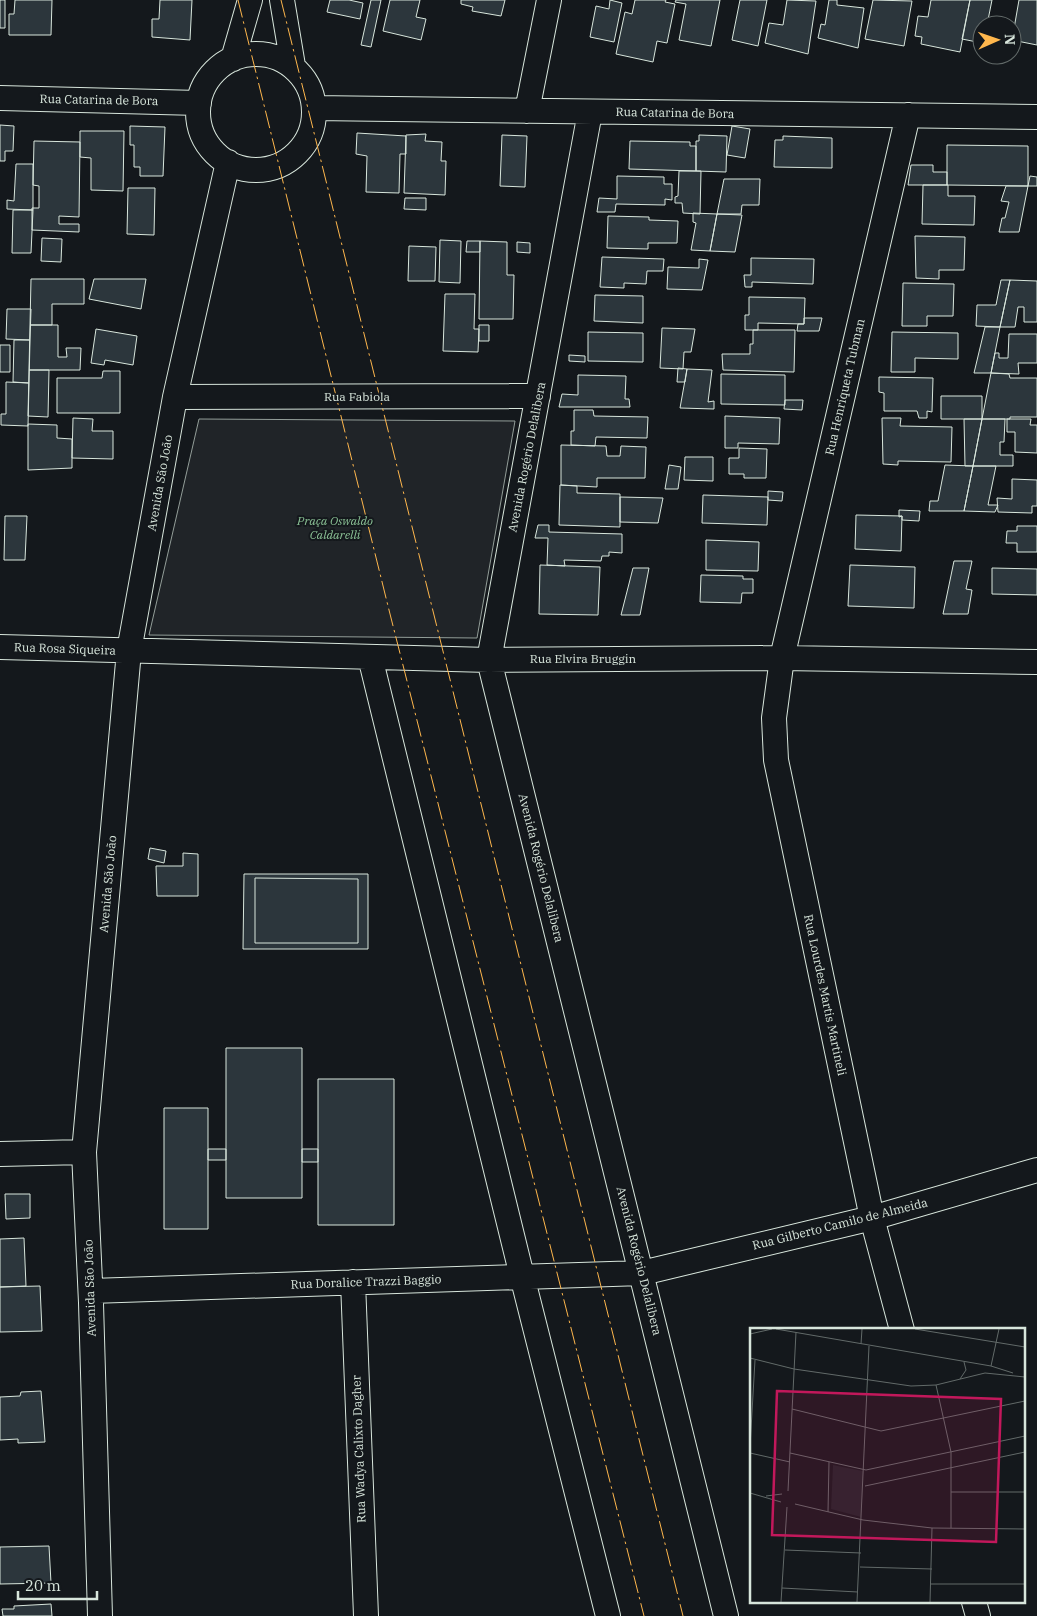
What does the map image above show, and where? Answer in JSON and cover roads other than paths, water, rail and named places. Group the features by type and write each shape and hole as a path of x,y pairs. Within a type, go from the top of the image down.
{"street":[{"path":"233,59 250,0"},
{"path":"282,0 293,66 309,88 314,108 313,123 306,142 293,158 281,165 262,170 242,169 219,157 206,142 199,123 199,103 204,86 216,69 244,55 265,54 293,66"},
{"path":"527,111 550,0"},
{"name":"Rua Catarina de Bora","path":"0,98 199,103"},
{"name":"Rua Catarina de Bora","path":"314,108 1037,117"},
{"name":"Avenida Rogério Delalibera","path":"590,112 489,660 726,1616"},
{"name":"Rua Henriqueta Tubman","path":"782,658 908,116"},
{"name":"Avenida São João","path":"100,1616 91,1291 84,1152 129,651 175,397 228,162"},
{"name":"Rua Fabiola","path":"175,397 538,396"},
{"name":"Rua Rosa Siqueira","path":"0,647 129,651"},
{"name":"Rua Elvira Bruggin","path":"129,651 489,660 782,658 1037,662"},
{"path":"370,657 522,1276 608,1616"},
{"name":"Rua Lourdes Martis Martineli","path":"782,658 774,718 776,760 872,1218 901,1328"},
{"path":"0,1154 84,1152"},
{"name":"Rua Gilberto Camilo de Almeida","path":"642,1273 872,1218 1037,1170"},
{"name":"Rua Doralice Trazzi Baggio","path":"91,1291 642,1273"},
{"name":"Rua Wadya Calixto Dagher","path":"353,1282 366,1616"}],"park label":[{"name":"Praça Oswaldo Caldarelli","path":"335,528"}]}
